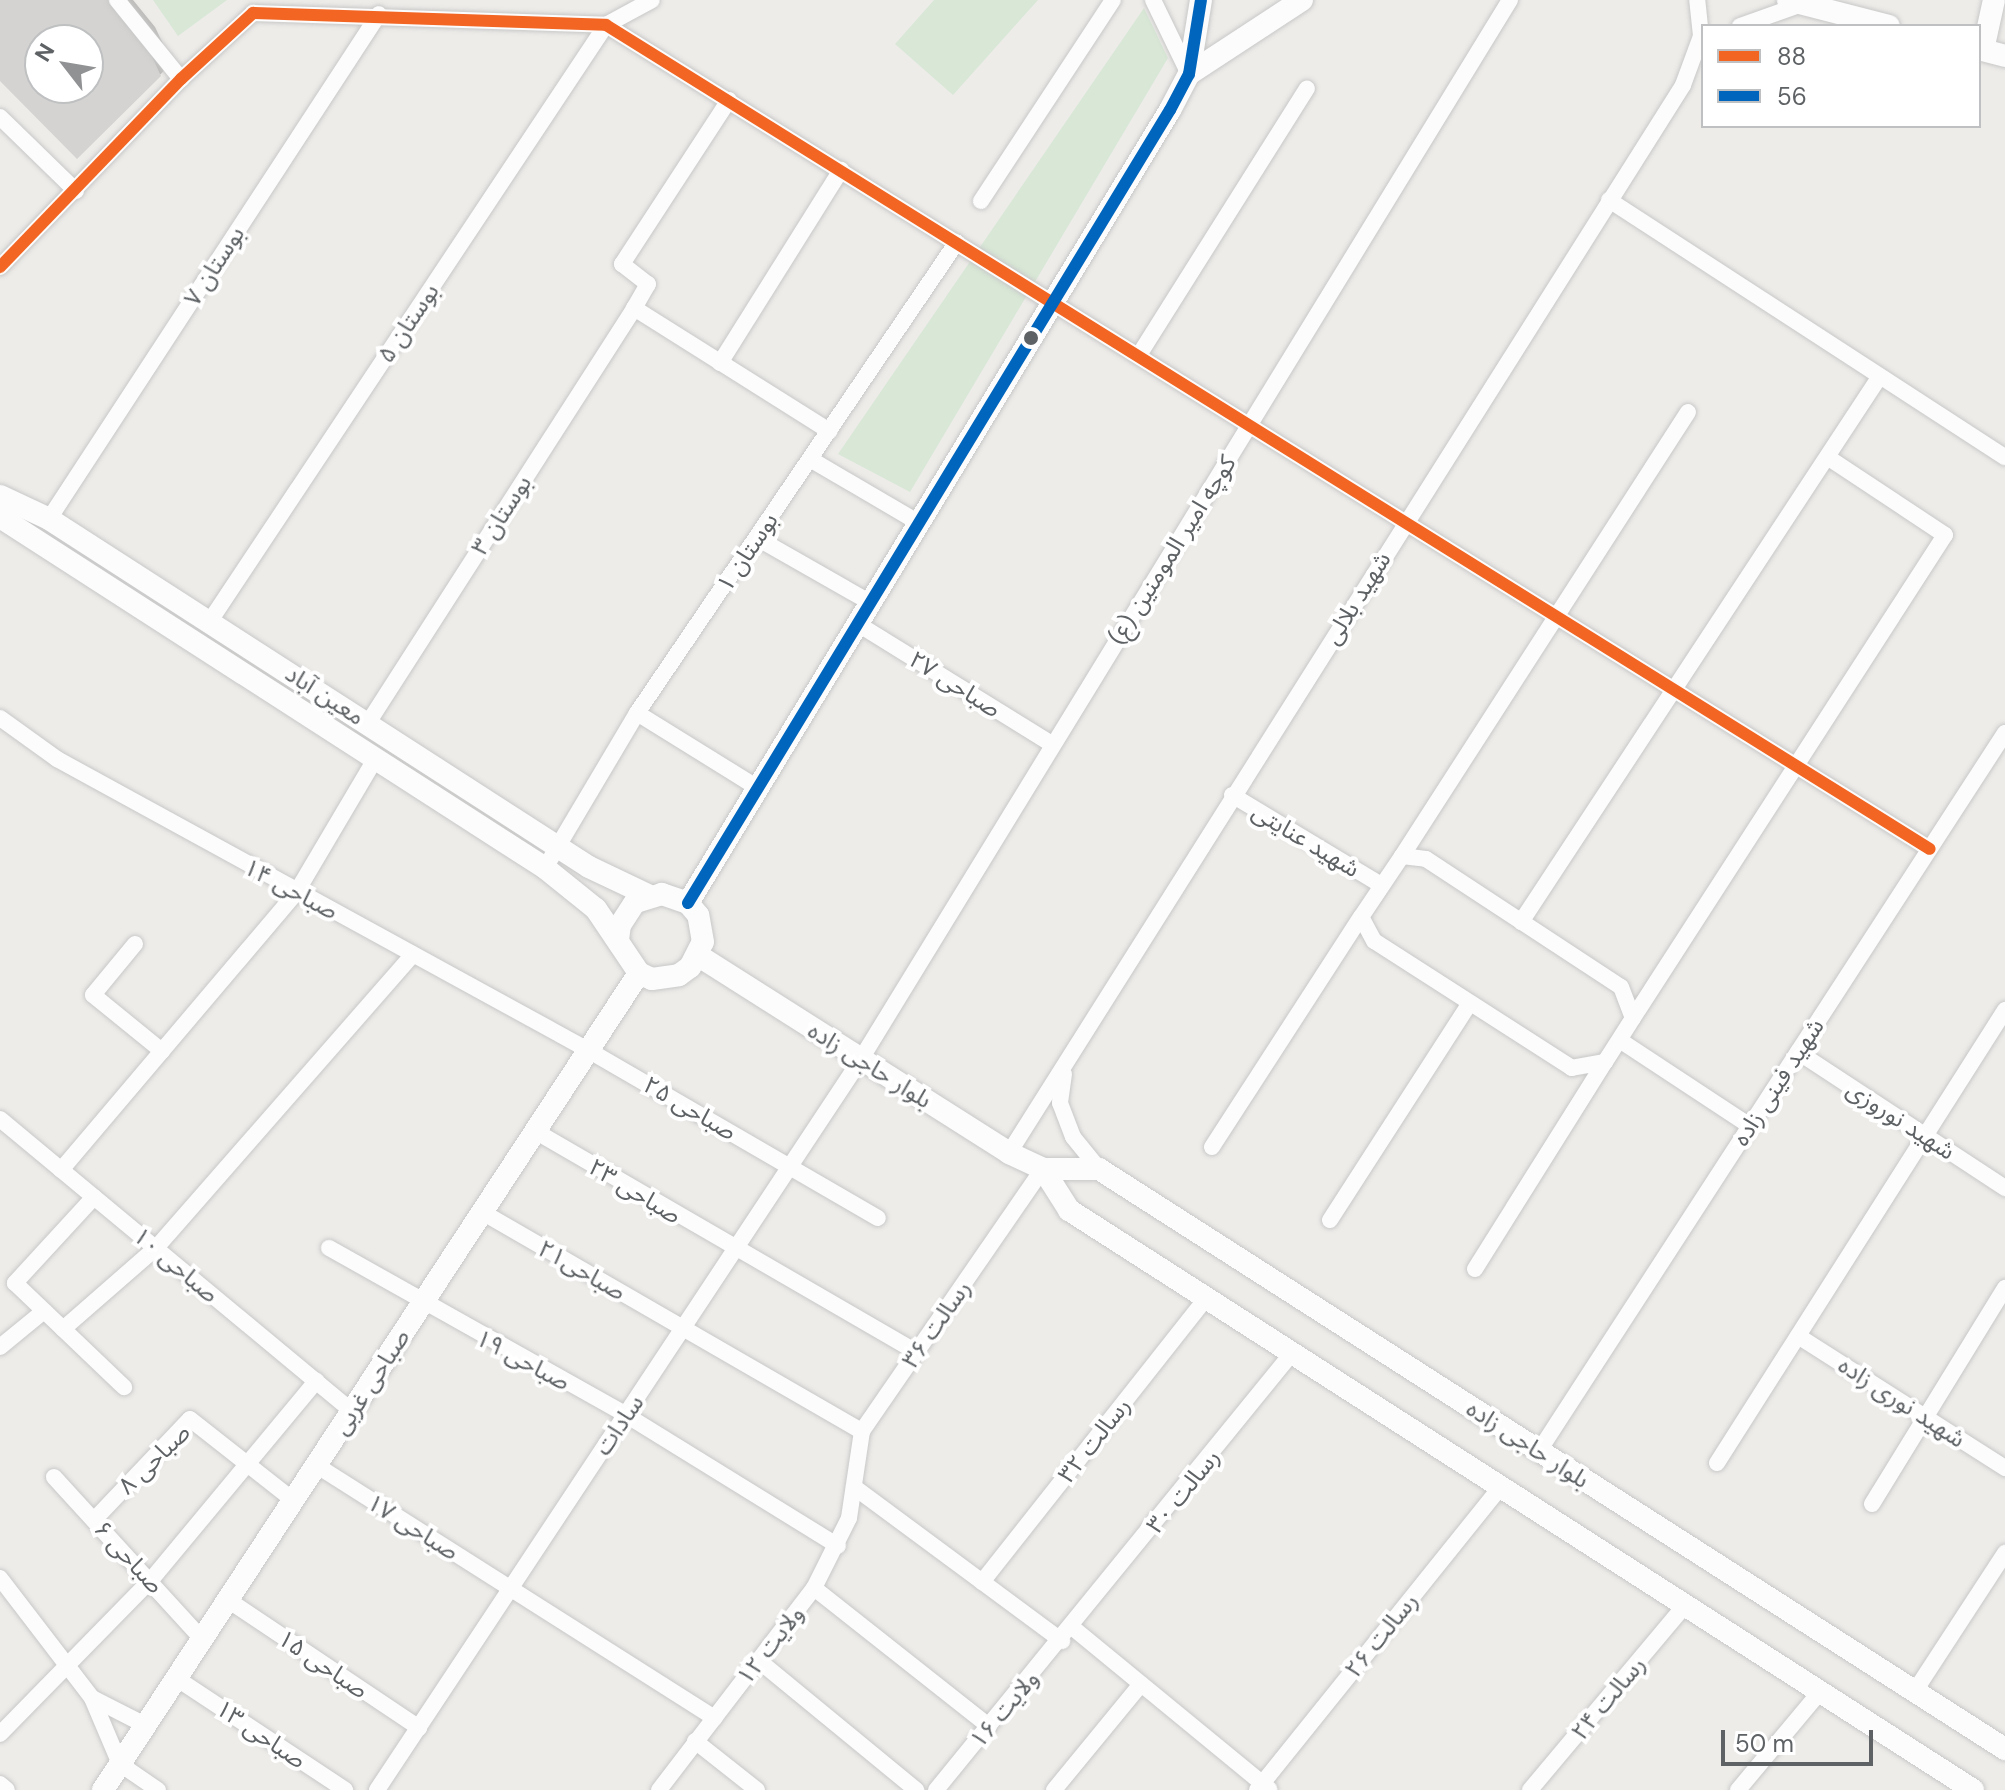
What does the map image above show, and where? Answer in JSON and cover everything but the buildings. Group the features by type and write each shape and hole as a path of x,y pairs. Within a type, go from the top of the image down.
{"street":[{"path":"117,0 181,79"},
{"path":"606,25 652,0"},
{"path":"981,201 1113,0"},
{"path":"1153,0 1189,74"},
{"path":"688,903 1189,74 1201,0"},
{"path":"1189,74 1302,0"},
{"name":"کوچه امیر المومنین (ع)","path":"861,1059 1510,0"},
{"name":"شهید بلالی","path":"1009,1153 1232,795 1683,85 1701,36 1697,0"},
{"path":"1994,0 1981,50 2005,56"},
{"path":"1744,24 1796,2 1881,24"},
{"path":"0,267 181,79 253,13 379,14 606,25 1930,849"},
{"name":"بوستان ۷","path":"49,519 379,14"},
{"name":"بوستان ۵","path":"210,621 606,25"},
{"path":"1683,85 1701,64"},
{"path":"1139,355 1307,88"},
{"path":"729,100 622,264 648,284 634,308 829,431"},
{"path":"0,117 76,191"},
{"path":"720,363 841,170"},
{"path":"1609,200 2005,457"},
{"name":"بوستان ۱","path":"545,868 637,713 957,242"},
{"name":"بوستان ۳","path":"368,723 634,308"},
{"path":"1521,922 1880,376"},
{"path":"1212,1147 1688,412"},
{"path":"1475,1269 1945,535 1827,457"},
{"path":"810,459 919,523"},
{"name":"معین آباد","path":"0,496 49,519 613,881 648,895"},
{"name":"معین آباد","path":"0,517 374,761 545,868 596,909 618,939"},
{"path":"757,538 871,603"},
{"name":"صباحی ۲۷","path":"858,624 1053,745"},
{"path":"637,713 758,788"},
{"name":"صباحی ۱۴","path":"0,718 57,759 296,893 588,1050"},
{"name":"شهید فینی زاده","path":"1539,1451 2003,739"},
{"path":"61,1170 296,893 374,761"},
{"name":"شهید عنایتی","path":"1232,795 1381,885"},
{"path":"1402,856 1426,859 1621,987 1633,1018"},
{"path":"662,894 688,903 703,928 699,956 679,975 652,979 628,964 618,939 626,912 648,895 662,894"},
{"path":"1361,917 1374,941 1572,1068 1605,1062"},
{"path":"135,944 93,995 162,1051"},
{"path":"63,1329 156,1248 413,954"},
{"name":"بلوار حاجی زاده","path":"699,956 1009,1153 1043,1169 1099,1169 2005,1749"},
{"name":"صباحی غربی","path":"103,1790 639,973"},
{"path":"1330,1220 1469,1004"},
{"path":"1717,1463 2005,1010"},
{"path":"1621,1041 1750,1126"},
{"name":"صباحی ۲۵","path":"588,1050 878,1218"},
{"name":"شهید نوروزی","path":"1798,1052 2005,1188"},
{"name":"سادات","path":"377,1790 861,1059"},
{"path":"1065,1067 1060,1103 1073,1137 1099,1169"},
{"name":"صباحی ۱۰","path":"0,1119 352,1411"},
{"name":"صباحی ۲۳","path":"535,1131 735,1251 917,1352"},
{"path":"1043,1169 1069,1210 1967,1788"},
{"name":"رسالت ۳۶","path":"854,1487 862,1431 1043,1169"},
{"path":"94,1197 15,1283 124,1387"},
{"name":"صباحی۲۱","path":"482,1212 862,1431"},
{"name":"صباحی ۱۹","path":"329,1248 421,1305 626,1415 838,1546"},
{"path":"1872,1504 2005,1288"},
{"name":"رسالت ۳۲","path":"982,1582 1206,1298"},
{"path":"0,1347 44,1311"},
{"name":"شهید نوری زاده","path":"1798,1336 2005,1468"},
{"name":"رسالت ۳۰","path":"1067,1635 1292,1353"},
{"path":"0,1734 66,1662 151,1580 250,1466 316,1381"},
{"name":"صباحی ۸","path":"94,1520 190,1419 293,1500"},
{"name":"صباحی ۱۷","path":"316,1465 714,1718"},
{"name":"صباحی ۶","path":"54,1477 202,1639"},
{"path":"854,1487 982,1582 1141,1684 1263,1788"},
{"name":"ولایت ۱۲","path":"659,1790 814,1588 838,1546 854,1487"},
{"name":"رسالت ۲۶","path":"1263,1788 1501,1487"},
{"path":"1915,1691 2005,1553"},
{"path":"0,1578 92,1698 120,1764 158,1790"},
{"path":"814,1588 989,1726"},
{"name":"صباحی ۱۵","path":"228,1600 419,1728"},
{"name":"رسالت ۲۴","path":"1530,1790 1685,1605"},
{"name":"ولایت ۱۶","path":"936,1790 1067,1635"},
{"path":"758,1660 916,1790"},
{"name":"صباحی ۱۳","path":"176,1678 345,1790"},
{"path":"1054,1790 1141,1684"},
{"path":"1738,1790 1820,1692"},
{"path":"92,1698 145,1725"},
{"path":"695,1741 757,1790"},
{"path":"0,1784 7,1790"}],"green space":[{"path":"153,0 227,0 178,36"},
{"path":"934,0 1038,0 953,95 895,44"},
{"path":"1144,8 1168,58 910,492 838,454"}],"transit line":[{"name":"56","path":"688,903 1170,110 1189,74 1201,0"},
{"name":"88","path":"0,267 181,79 253,13 606,25 1930,849"}]}
